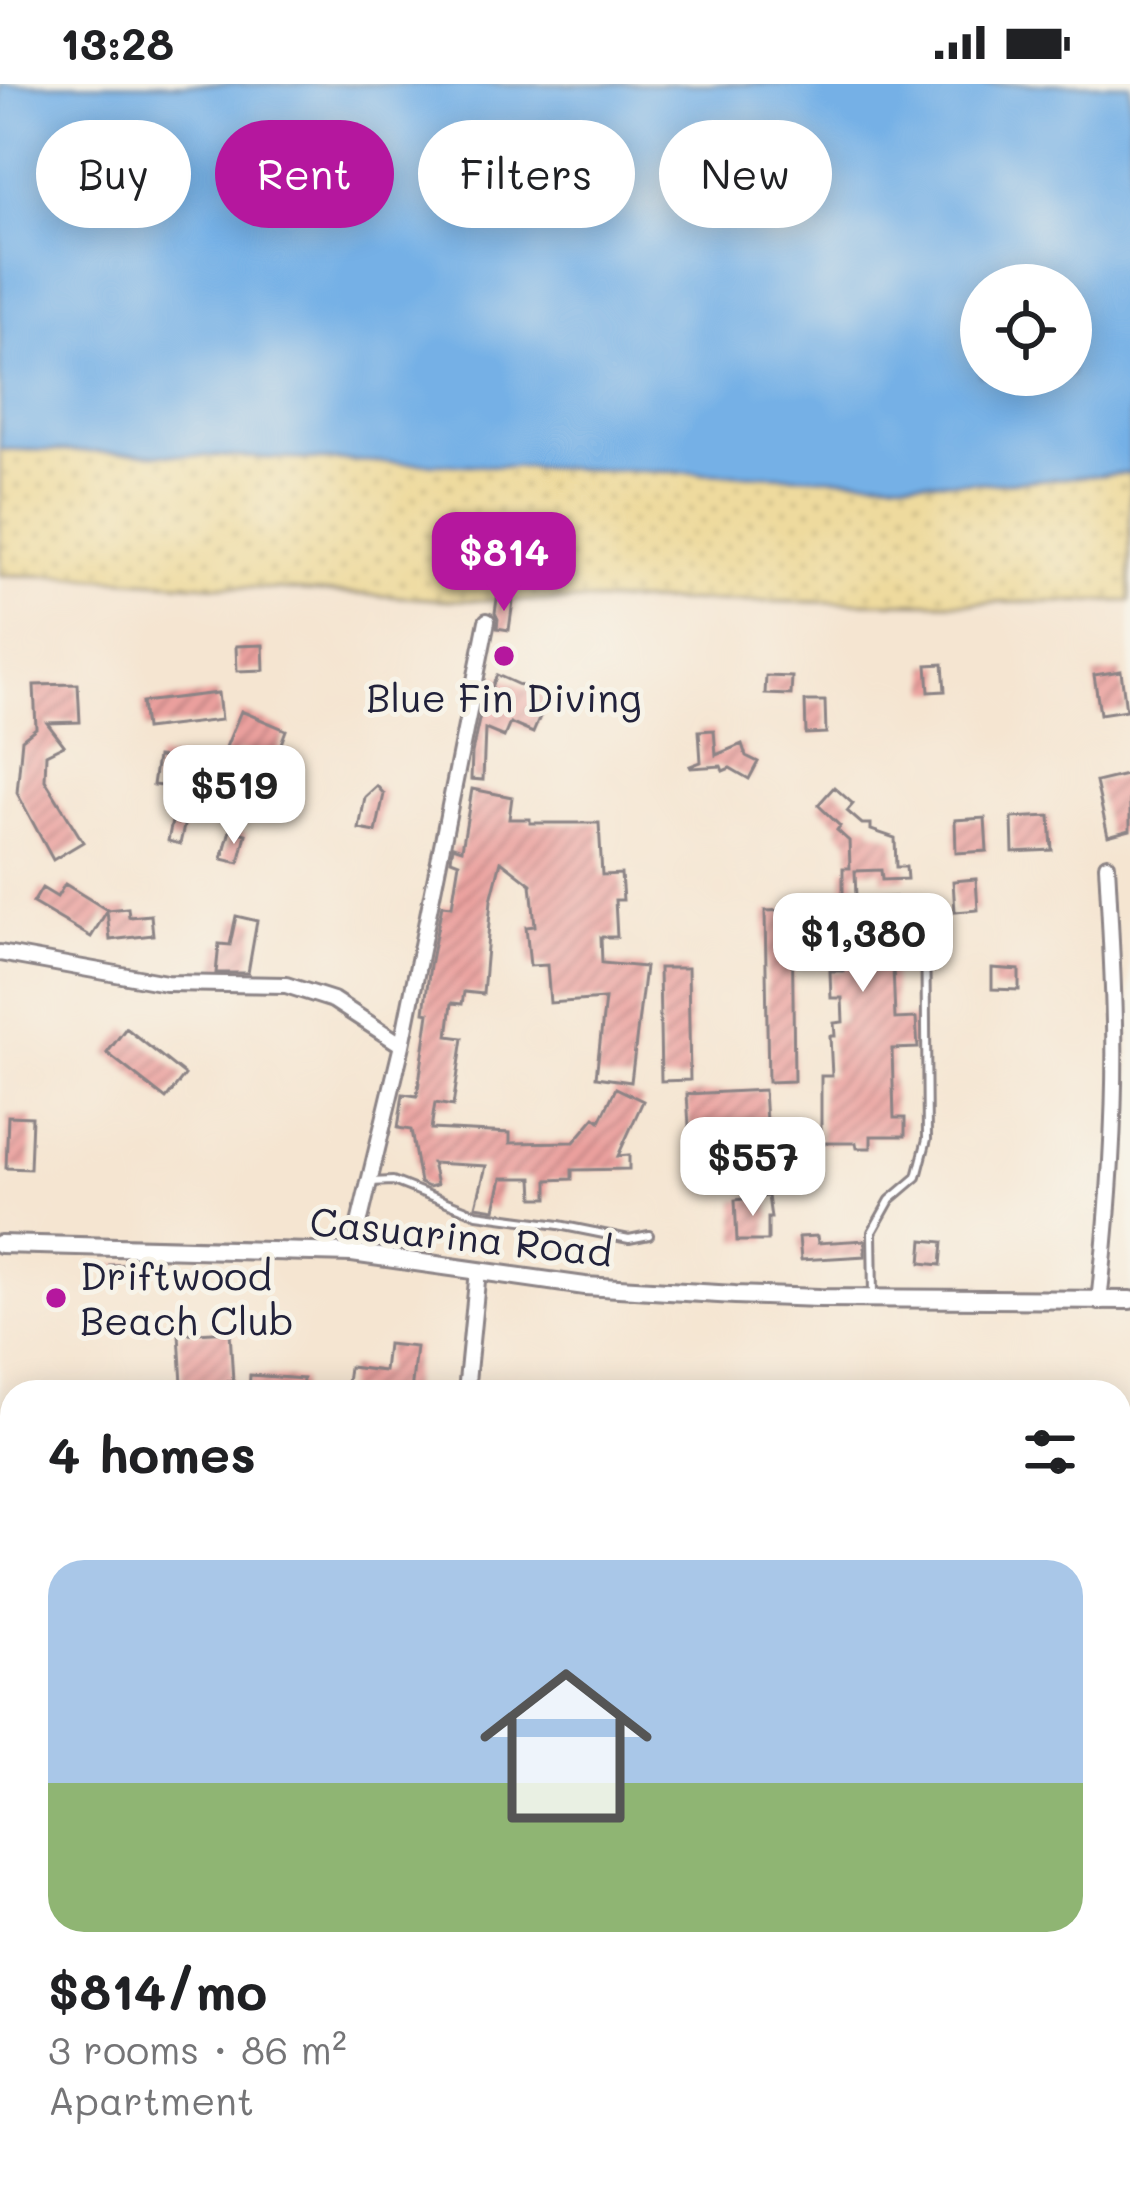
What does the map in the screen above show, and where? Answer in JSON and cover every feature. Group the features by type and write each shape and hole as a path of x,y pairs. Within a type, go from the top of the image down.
{"street":[{"path":"352,1253 402,1045 487,621"},
{"path":"1100,1302 1113,1097 1107,866"},
{"path":"0,953 166,982 286,985 333,1000 402,1045"},
{"name":"Casuarina Road","path":"0,1244 352,1253 585,1286 735,1295 1130,1300"},
{"path":"467,1380 478,1271"}],"lane":[{"path":"874,1299 872,1232 890,1200 917,1177 927,1139 926,910"},
{"path":"370,1181 393,1181 476,1214 629,1239 649,1235"}],"sand":[{"path":"0,448 996,483 1130,473 1130,601 448,600 0,575"}],"water":[{"path":"0,84 1130,84 1130,473 996,483 0,449"}],"building":[{"path":"497,599 513,601 509,630 497,628"},
{"path":"263,645 264,670 237,671 236,646"},
{"path":"943,664 945,691 929,692 927,665"},
{"path":"1121,671 1126,710 1100,714 1094,675"},
{"path":"497,675 548,698 533,733 510,723 504,737 485,729 483,780 471,779 480,715"},
{"path":"766,676 792,677 791,695 765,694"},
{"path":"78,684 80,722 47,723 64,745 46,754 45,780 83,842 53,860 17,793 22,739 36,728 34,685"},
{"path":"218,693 221,720 145,729 142,702"},
{"path":"805,701 825,701 826,733 806,734"},
{"path":"241,711 286,730 279,749 291,754 276,790 265,785 271,764 238,751 230,769 219,764"},
{"path":"714,730 716,755 742,744 746,756 758,762 749,779 730,768 723,771 721,766 691,768 701,762 699,731"},
{"path":"157,757 207,762 204,785 195,784 192,790 180,844 168,841 179,788 153,785"},
{"path":"1130,774 1130,830 1108,836 1096,782"},
{"path":"377,786 384,794 376,832 359,829 365,797"},
{"path":"834,787 853,804 847,811 862,824 895,838 896,867 906,867 907,879 882,880 881,870 855,871 856,898 895,897 895,913 891,913 895,1019 916,1018 918,1048 892,1049 894,1118 905,1118 905,1136 871,1136 871,1148 821,1143 821,1076 832,1076 830,1036 835,1036 834,1023 843,1022 842,998 831,998 830,971 843,971 842,938 831,938 829,894 843,894 843,868 850,868 849,841 818,805"},
{"path":"472,789 512,797 509,819 599,823 602,875 621,874 623,900 615,900 617,937 601,937 602,963 645,967 631,1082 596,1077 605,999 550,1003 547,965 530,966 526,927 535,926 531,884 501,861 491,900 483,994 464,992 462,1004 452,1003 448,1036 463,1038 453,1106 435,1103 431,1129 510,1133 510,1143 574,1142 595,1117 600,1121 616,1088 643,1101 618,1156 629,1155 629,1169 572,1170 572,1179 548,1180 548,1198 534,1198 533,1178 502,1178 495,1209 476,1206 486,1166 432,1163 437,1185 420,1183 411,1130 398,1128 403,1094 417,1096 429,1013 424,1012 430,965 442,905 452,906 459,862 451,859 453,846 462,849"},
{"path":"1050,816 1052,850 1013,852 1012,818"},
{"path":"985,818 987,851 956,853 955,820"},
{"path":"230,830 246,834 239,863 222,859"},
{"path":"976,879 978,910 955,912 953,881"},
{"path":"65,884 107,910 128,908 129,917 151,915 153,935 110,940 107,911 91,937 33,903 42,888 57,897"},
{"path":"792,910 794,1081 768,1082 765,911"},
{"path":"236,916 257,921 248,973 216,973 219,944 230,945"},
{"path":"659,968 688,968 690,1080 661,1081"},
{"path":"992,968 1019,970 1019,990 992,989"},
{"path":"126,1028 185,1075 166,1099 107,1053"},
{"path":"764,1090 766,1122 689,1126 687,1094"},
{"path":"8,1116 32,1117 30,1169 6,1168"},
{"path":"768,1196 768,1241 737,1241 735,1200"},
{"path":"817,1236 818,1243 865,1240 865,1256 801,1260 799,1237"},
{"path":"923,1240 943,1242 941,1265 921,1263"},
{"path":"140,1264 140,1277 110,1279 110,1265"},
{"path":"230,1331 233,1380 182,1380 179,1334"},
{"path":"387,1344 416,1347 412,1380 347,1380 349,1367 384,1371"},
{"path":"250,1375 303,1379 303,1380 250,1380"}],"place":[{"name":"Blue Fin Diving","path":"504,656"},
{"name":"Driftwood Beach Club","path":"56,1298"}]}
